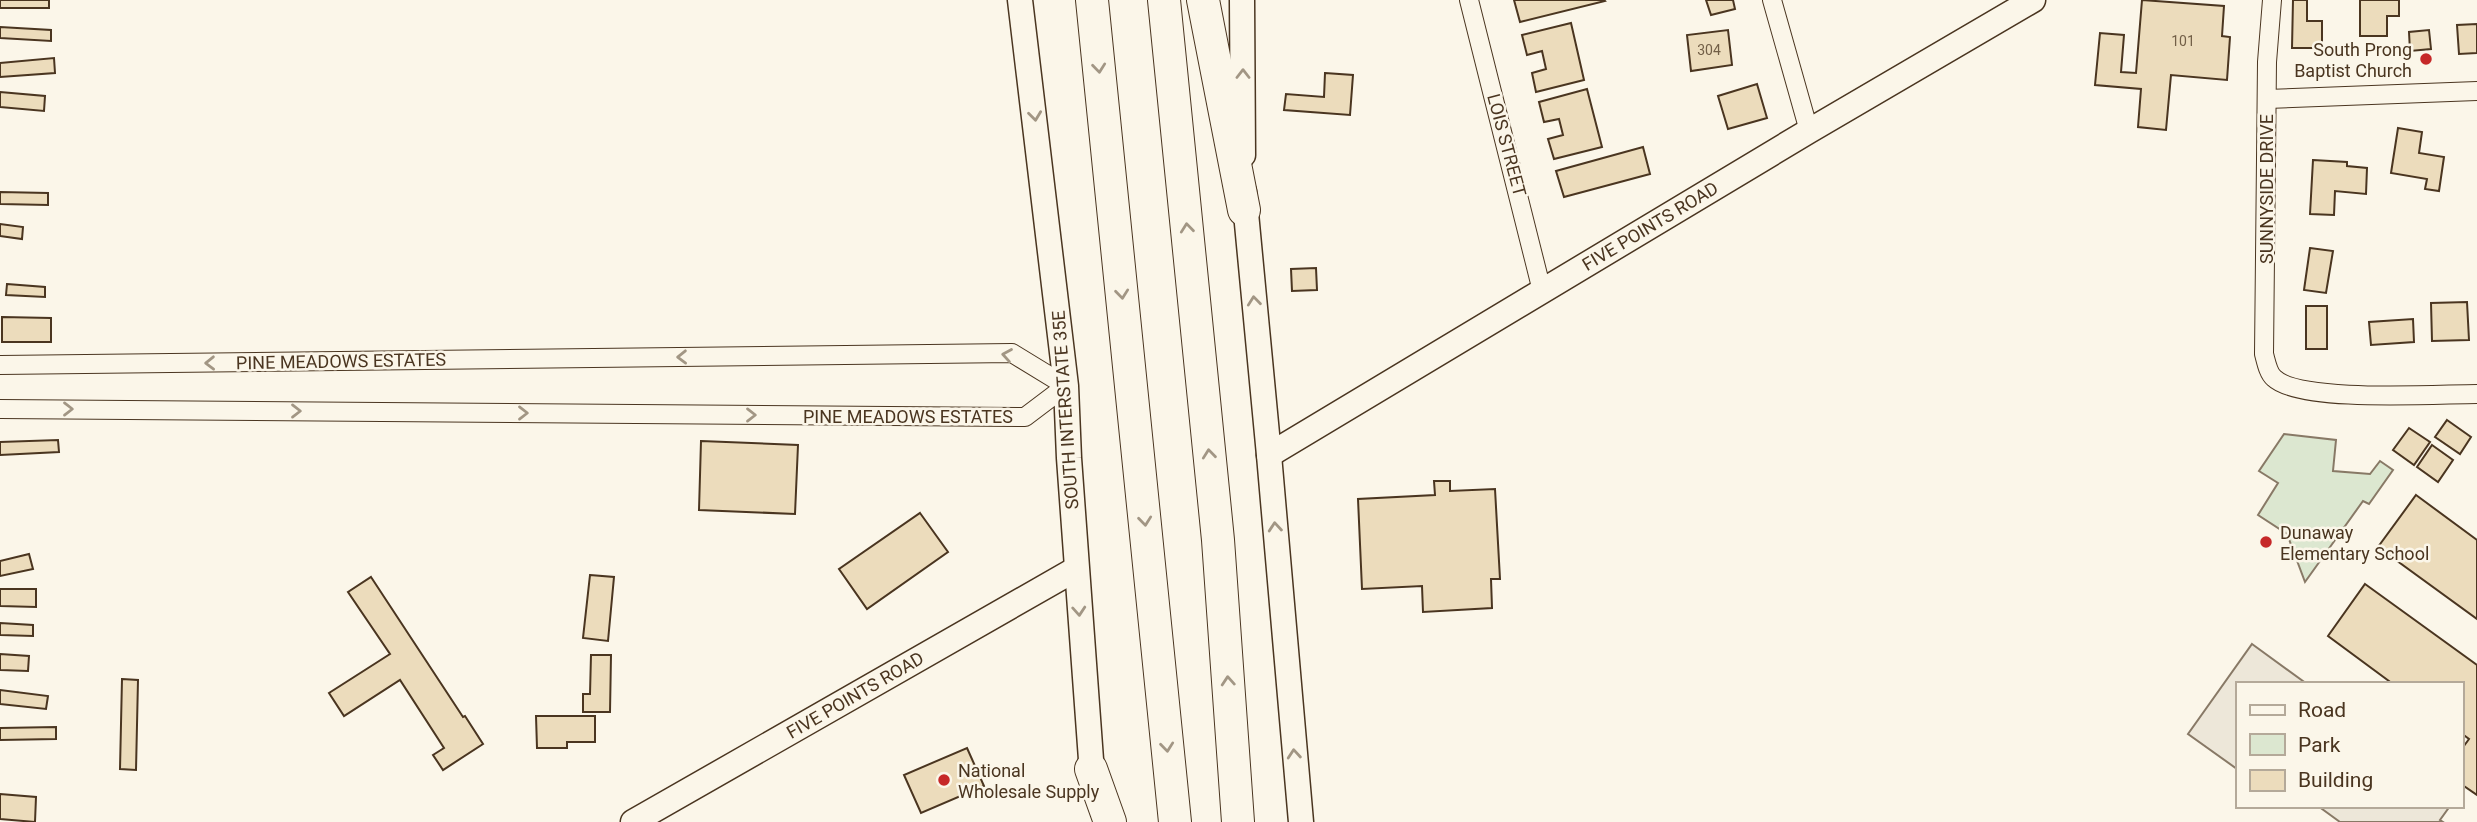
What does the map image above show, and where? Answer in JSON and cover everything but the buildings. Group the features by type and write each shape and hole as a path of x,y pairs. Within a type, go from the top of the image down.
{"highway":[{"path":"1092,0 1175,822"},
{"path":"1164,0 1217,540 1238,822"},
{"path":"1203,0 1244,210"},
{"path":"1091,769 1110,822"}],"main road":[{"name":"SOUTH INTERSTATE 35E","path":"1020,0 1066,386 1076,569 1096,822"},
{"path":"1242,0 1244,210 1269,455 1301,822"},
{"name":"FIVE POINTS ROAD","path":"1269,455 2033,0"},
{"name":"FIVE POINTS ROAD","path":"633,822 1076,569"}],"street":[{"name":"LOIS STREET","path":"1469,0 1542,291"},
{"path":"1772,0 1809,131"},
{"name":"SUNNYSIDE DRIVE","path":"2272,0 2267,99 2264,354 2271,376 2302,391 2327,394 2477,394"},
{"path":"2267,99 2477,91"},
{"name":"PINE MEADOWS ESTATES","path":"0,365 1012,352 1066,386 1024,417 0,409"}],"green space":[{"path":"2284,434 2336,440 2333,471 2370,474 2380,461 2393,470 2369,504 2363,501 2305,582 2287,534 2258,515 2278,483 2259,471"}],"shaded area":[{"path":"2252,644 2304,682 2236,682 2236,768 2188,734"},
{"path":"2321,808 2449,808 2440,820 2443,822 2340,822"}],"place":[{"name":"South Prong Baptist Church","path":"2426,59"},
{"name":"Dunaway Elementary School","path":"2266,542"},
{"name":"National Wholesale Supply","path":"944,780"}]}
